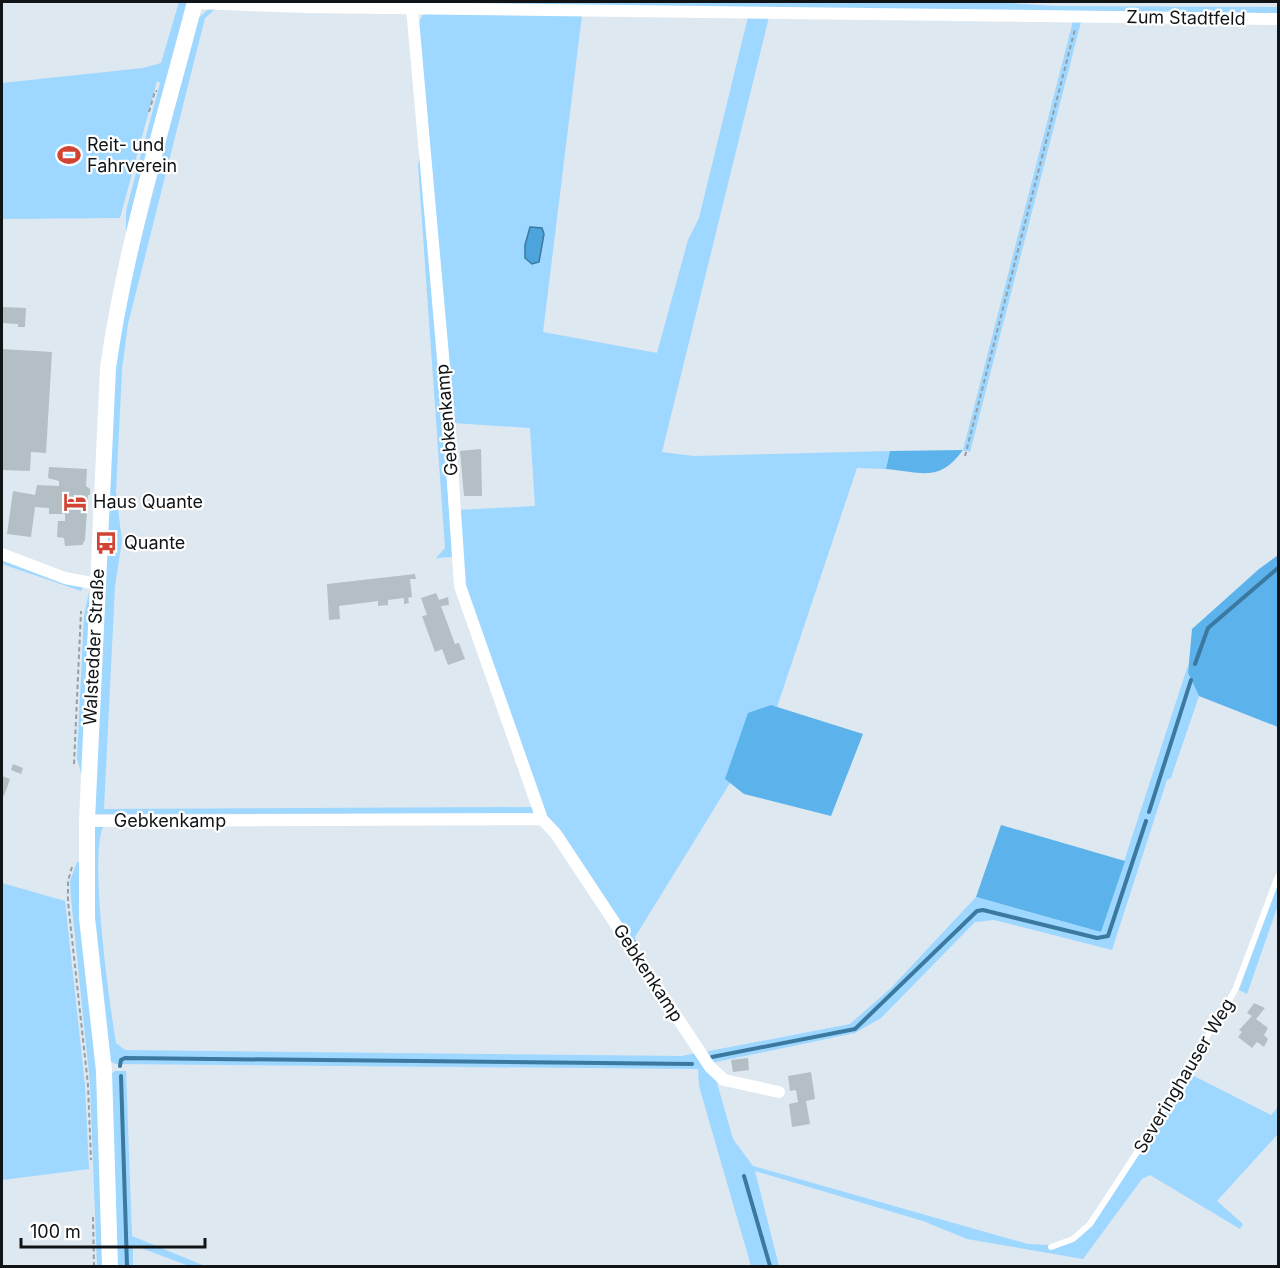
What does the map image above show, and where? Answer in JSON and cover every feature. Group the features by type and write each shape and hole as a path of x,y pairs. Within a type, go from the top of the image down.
{"main road":[{"name":"Walstedder Straße","path":"110,1266 104,1071 87,918 87,821 108,368 115,322 195,2"}],"street":[{"name":"Zum Stadtfeld","path":"195,2 412,8 1278,19"},
{"name":"Gebkenkamp","path":"412,8 449,423 460,586 542,819 556,834 710,1067 724,1080 779,1092"},
{"path":"2,554 65,578 97,584"},
{"name":"Gebkenkamp","path":"87,821 542,819"}],"lane":[{"name":"Severinghauser Weg","path":"1051,1247 1073,1239 1090,1224 1143,1143 1235,990 1278,876"}],"path":[{"path":"965,456 1078,16"},
{"path":"74,861 68,881 68,902 88,1084 91,1163"},
{"path":"93,1208 94,1266"}],"shaded area":[{"name":"Reit- und Fahrverein","path":"179,2 189,2 126,240 126,211 160,83 157,81 120,218 2,219 2,83 143,68 161,63"},
{"path":"265,2 996,2 1054,6 1278,7 1278,16"},
{"path":"209,9 215,9 205,18 128,324 122,369 116,492 122,541 115,586 104,809 536,807 533,813 94,814 114,368 120,322 197,19"},
{"path":"424,13 582,15 543,332 657,353 688,240 699,218 748,17 769,17 662,452 694,456 890,451 886,469 857,468 777,707 770,705 725,779 730,783 635,937 639,950 546,815 463,584 457,510 535,506 530,428 453,423 417,25"},
{"path":"1073,21 1081,22 970,452 963,450"},
{"path":"420,155 453,557 436,558 445,548 418,165"},
{"path":"530,227 542,228 544,234 539,262 532,264 525,258 525,245"},
{"path":"963,450 946,467 938,471 920,473 886,469 890,451"},
{"path":"1278,555 1278,727 1199,696 1188,673 1192,629"},
{"path":"2,557 84,585 81,591 2,564"},
{"path":"90,587 82,777 77,758 84,616"},
{"path":"1188,665 1188,673 1199,696 1171,778 1167,780 1112,950 994,920 975,922 881,1018 855,1033 711,1063 704,1052 850,1024 891,988 976,897 1101,932"},
{"path":"771,705 863,734 831,816 744,794 725,779 748,713"},
{"path":"105,823 100,838 99,894 116,1043 125,1050 682,1056 696,1053 715,1076 733,1139 753,1166 1028,1244 1050,1245 1051,1249 1092,1225 1188,1073 1271,1115 1278,1107 1278,1134 1217,1201 1243,1224 1240,1229 1150,1175 1142,1179 1083,1259 967,1239 923,1221 755,1171 779,1266 751,1266 699,1086 698,1069 116,1064 109,1061 91,916 93,826"},
{"path":"1001,825 1125,861 1101,932 976,897"},
{"path":"77,862 79,862 96,1054 104,1266 97,1266 90,1084 71,898 70,881"},
{"path":"2,883 65,901 85,1085 89,1169 2,1180"},
{"path":"1278,883 1278,905 1247,994 1239,990"},
{"path":"115,1071 126,1071 132,1236 205,1266 189,1266 133,1245 133,1266 115,1266 111,1074"}],"building":[{"path":"2,307 26,308 25,327 2,323"},
{"path":"2,349 52,352 46,453 31,452 30,471 2,470"},
{"path":"481,449 482,496 464,496 460,451"},
{"path":"49,467 87,469 86,486 90,489 90,495 88,495 85,540 82,545 65,546 64,538 57,537 58,521 65,521 65,514 49,514 49,508 35,507 31,537 7,534 13,491 35,495 37,485 59,486 59,481 48,478"},
{"path":"415,574 416,579 410,579 412,597 408,598 409,603 404,604 404,598 388,600 388,605 378,606 378,601 339,606 340,619 329,620 327,584"},
{"path":"436,593 439,600 448,597 449,605 441,606 455,644 459,643 465,659 448,665 442,649 435,652 422,616 427,615 421,598"},
{"path":"13,764 23,768 21,774 11,770"},
{"path":"2,776 10,779 4,796 2,795"},
{"path":"1254,1003 1265,1008 1256,1019 1268,1028 1264,1035 1268,1039 1264,1047 1257,1042 1252,1048 1238,1037 1242,1032 1239,1030 1252,1016 1247,1013"},
{"path":"748,1058 749,1070 733,1072 731,1060"},
{"path":"811,1072 815,1099 806,1101 810,1124 792,1127 789,1104 798,1102 796,1090 790,1091 788,1076"}],"waterway":[{"path":"1195,664 1208,628 1278,568"},
{"path":"1149,812 1191,680"},
{"path":"712,1057 855,1029 977,911 983,910 1097,938 1108,936 1146,821"},
{"path":"120,1066 121,1060 125,1058 692,1064"},
{"path":"121,1076 127,1266"},
{"path":"744,1176 770,1266"}],"place":[{"name":"Reit- und Fahrverein","path":"69,155"},
{"name":"Haus Quante","path":"75,502"},
{"name":"Quante","path":"106,543"}]}
